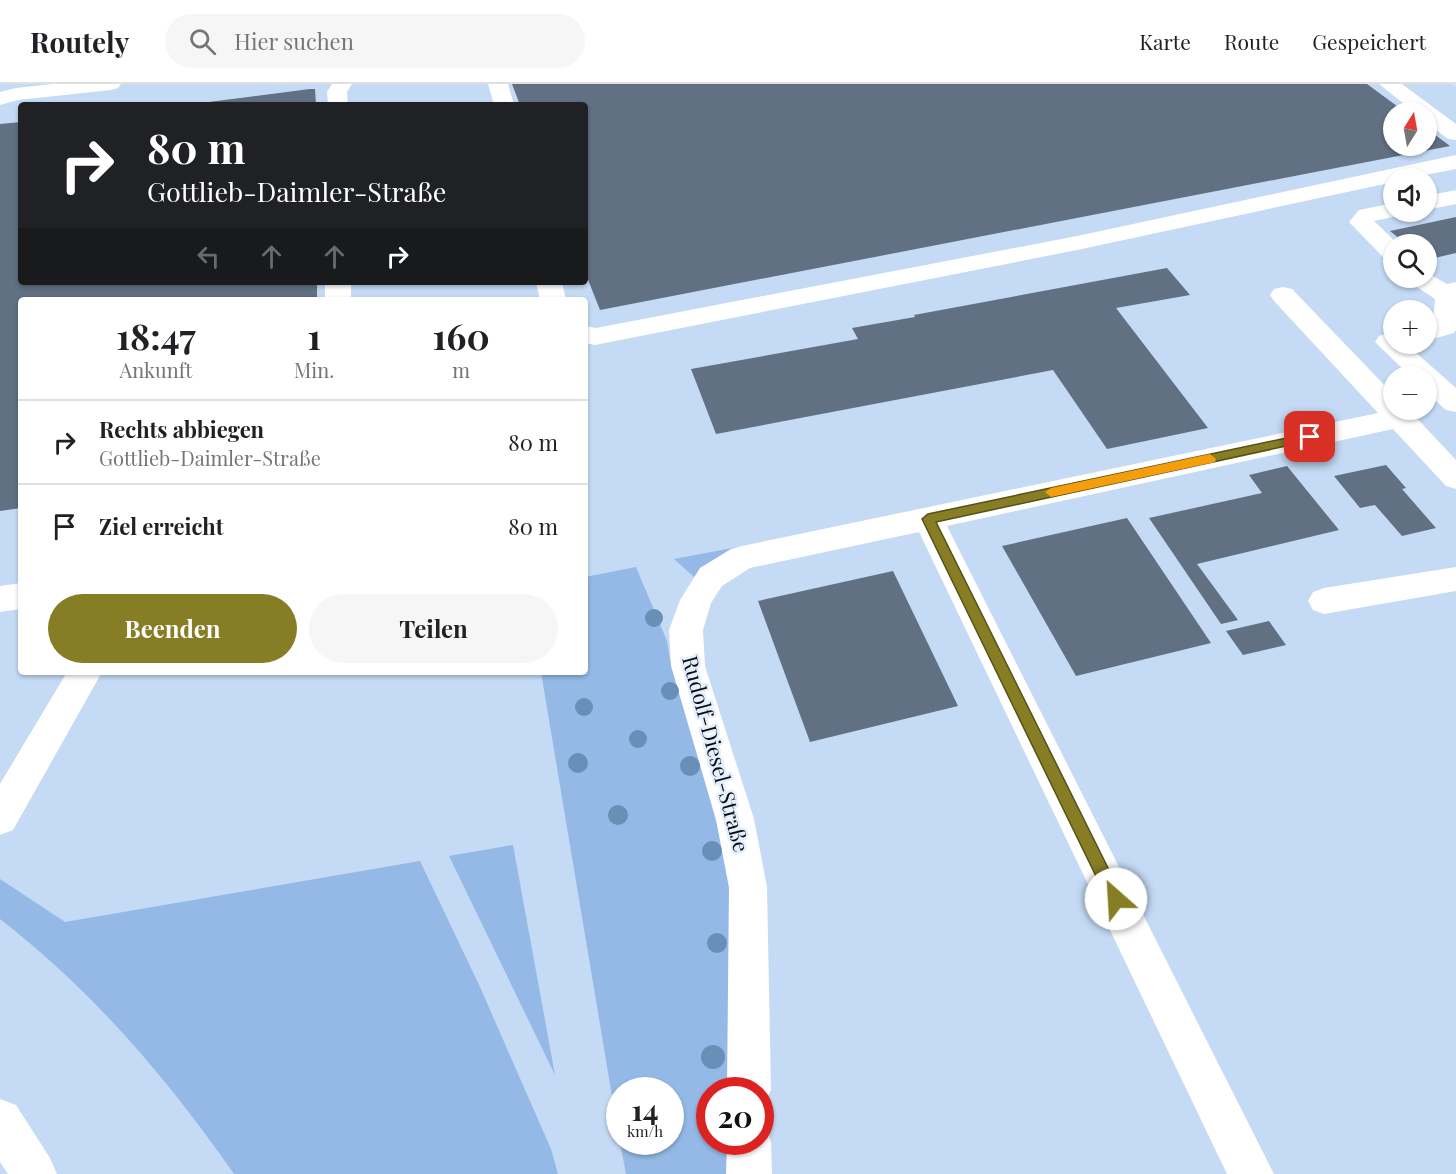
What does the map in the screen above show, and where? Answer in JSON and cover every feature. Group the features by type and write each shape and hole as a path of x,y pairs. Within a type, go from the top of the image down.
{"street":[{"path":"0,99 16,94 66,86 111,84"},
{"path":"338,102 338,92 342,84"},
{"path":"498,84 503,102"},
{"path":"1389,84 1456,134"},
{"path":"588,335 596,337 1077,243 1456,162"},
{"path":"1437,201 1456,197"},
{"path":"1383,212 1367,215 1362,222 1383,243"},
{"path":"1437,286 1452,293 1442,331"},
{"path":"1283,295 1383,400"},
{"path":"1340,355 1383,344"},
{"path":"1404,354 1456,403"},
{"name":"Rudolf-Diesel-Straße","path":"749,1077 748,887 735,819 688,666 686,630 696,600 711,578 742,558 1391,420"},
{"path":"1402,420 1456,478"},
{"path":"928,519 1251,1174"},
{"path":"1324,601 1456,579"},
{"path":"0,599 18,596"},
{"path":"0,818 83,675"},
{"path":"0,1121 34,1174"},
{"path":"749,1155 749,1174"}],"shaded area":[{"path":"0,84 1451,84 1456,87 1456,1174 0,1174"},
{"path":"743,546 710,564 694,577 674,559"},
{"path":"636,567 667,641 670,659 717,825 731,898 733,955 730,1077 696,1077 696,1155 729,1155 728,1174 626,1174 622,1155 684,1155 684,1077 609,1077 542,675 588,675 588,576"},
{"path":"513,845 555,1075 449,856"},
{"path":"420,861 480,987 551,1149 558,1174 234,1174 183,1104 127,1038 66,975 0,919 0,879 65,922"}],"building":[{"path":"512,84 1367,84 1391,102 1383,102 1383,156 1398,156 600,310 588,280 588,102 519,102"},
{"path":"315,89 316,102 208,102"},
{"path":"18,122 18,285 317,285 317,297 18,297 18,508 0,511 0,124"},
{"path":"1437,136 1450,146 1437,149"},
{"path":"1456,217 1456,253 1437,257 1437,234 1394,234 1390,231 1437,222"},
{"path":"1167,268 1190,295 1116,308 1208,428 1107,449 1053,370 716,434 691,369 858,339 852,328"},
{"path":"1386,465 1406,488 1402,489 1436,528 1402,536 1375,505 1360,508 1334,476"},
{"path":"1287,466 1339,530 1197,564 1238,620 1221,624 1149,518 1262,493 1249,475"},
{"path":"1127,518 1211,643 1076,676 1002,546"},
{"path":"893,571 958,706 810,742 758,601"},
{"path":"1269,621 1286,645 1243,655 1226,631"}],"slow traffic":[{"path":"1051,492 1210,459"}],"route":[{"path":"1116,899 928,519 1310,437"}]}
